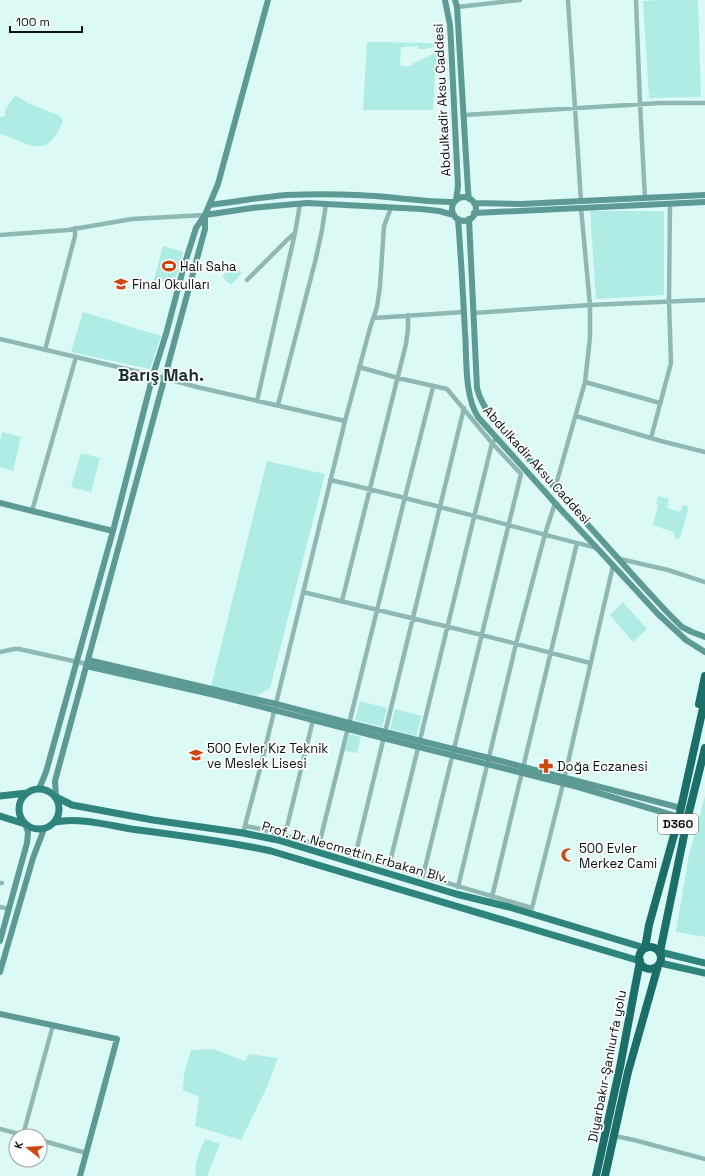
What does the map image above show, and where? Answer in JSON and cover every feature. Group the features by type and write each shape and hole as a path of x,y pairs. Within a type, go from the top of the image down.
{"highway":[{"path":"694,749 693,731 705,676"},
{"name":"D360","path":"640,961 640,953 645,948 649,925 680,817 705,699"},
{"name":"D360","path":"659,965 662,958 660,952 685,830 701,777 705,748"},
{"path":"645,948 652,946 660,952"},
{"path":"640,961 646,968 652,969 659,965"},
{"name":"Diyarbakır-Şanlıurfa yolu","path":"596,1176 620,1067 640,961"},
{"name":"Diyarbakır-Şanlıurfa yolu","path":"605,1176 628,1072 659,965"},
{"path":"610,1176 615,1136"},
{"path":"591,1176 593,1165 602,1149"}],"main road":[{"path":"39,789 46,772 113,531 153,375 196,228 205,215 218,184 268,0"},
{"name":"Abdulkadir Aksu Caddesi","path":"445,0 449,14 452,43 457,178 455,201"},
{"name":"Abdulkadir Aksu Caddesi","path":"455,0 457,7 468,190 472,201"},
{"path":"209,205 301,195 356,195 442,202 455,201 462,197 472,201 521,204 705,195"},
{"path":"455,201 452,208 456,217"},
{"path":"205,215 252,208 300,204 326,204 439,211 461,220 469,219 474,213 475,207 472,201"},
{"path":"474,213 705,202"},
{"path":"0,816 25,824 31,828 44,829 55,822 58,816 60,810 56,797 55,781 205,229 205,215"},
{"name":"Abdulkadir Aksu Caddesi","path":"456,217 460,246 469,395 478,417 494,440 658,614 686,640 705,652"},
{"name":"Abdulkadir Aksu Caddesi","path":"469,219 477,388 479,397 484,407 641,584 682,627 703,636"},
{"path":"0,503 113,531"},
{"path":"692,643 700,644 703,640 703,636"},
{"path":"87,664 215,695 275,707 384,735 419,747 488,765 523,770"},
{"path":"275,707 313,720 349,726"},
{"path":"384,735 420,740 489,758 523,770 680,817"},
{"path":"563,781 681,808"},
{"path":"0,941 27,843 28,832 19,812 22,798 32,790 39,789 46,790 56,797"},
{"path":"0,796 27,793"},
{"name":"Prof. Dr. Necmettin Erbakan Blv.","path":"56,797 72,805 153,820 244,829 448,891 509,907 645,948"},
{"name":"Prof. Dr. Necmettin Erbakan Blv.","path":"55,822 66,820 80,821 241,844 271,851 640,961"},
{"path":"0,972 33,858 44,829"},
{"path":"660,952 705,963"},
{"path":"659,965 705,973"},
{"path":"0,1014 117,1039 80,1176"}],"street":[{"path":"457,7 518,0"},
{"path":"568,0 581,201"},
{"path":"636,0 640,104 646,198"},
{"path":"463,115 640,104 705,102"},
{"path":"257,400 295,233 300,204"},
{"path":"278,405 316,258 326,204"},
{"path":"651,438 671,363 669,301 670,204"},
{"path":"391,208 384,226 377,307 345,421 244,829 285,835 532,908 613,566"},
{"path":"556,488 585,382 590,337 590,305 581,208"},
{"path":"0,236 68,230 132,219 205,215"},
{"path":"45,350 75,236 75,228"},
{"path":"248,280 295,233"},
{"path":"473,313 590,305 705,300"},
{"path":"374,318 464,312"},
{"path":"342,601 408,337 408,315"},
{"path":"0,339 345,421"},
{"path":"32,511 76,357"},
{"path":"359,367 398,378 447,389 494,440 521,474 423,876"},
{"path":"585,382 660,404"},
{"path":"319,845 404,497 433,386"},
{"path":"355,856 464,408"},
{"path":"576,416 705,452"},
{"path":"389,866 494,440"},
{"path":"330,480 370,488 597,548"},
{"path":"458,887 516,644 545,534 555,503"},
{"path":"492,896 577,543"},
{"path":"620,559 668,570 705,582"},
{"path":"303,592 482,635 590,663"},
{"path":"0,652 20,649 87,664"},
{"path":"285,835 313,720"},
{"path":"0,907 9,909"},
{"path":"27,1128 53,1025"},
{"path":"615,1136 705,1159"},
{"path":"48,1142 86,1153"}],"shaded area":[{"path":"698,0 701,97 649,98 643,1"},
{"path":"367,42 437,43 437,46 425,49 418,49 418,46 401,47 400,65 407,67 438,51 433,110 363,110"},
{"path":"16,96 30,104 61,117 63,121 60,129 52,140 40,146 34,146 0,134 0,117 5,116 5,110"},
{"path":"590,211 664,211 664,295 596,299"},
{"name":"Halı Saha","path":"163,246 183,252 174,285 154,280"},
{"path":"232,265 242,273 231,285 222,277"},
{"path":"83,312 161,336 150,369 71,352"},
{"path":"2,432 21,437 13,471 0,467 0,442"},
{"path":"81,453 100,458 91,492 71,487"},
{"path":"267,461 325,474 270,688 257,696 211,686"},
{"path":"658,496 669,499 667,508 680,512 683,505 687,506 688,510 682,532 680,538 678,539 675,538 674,532 653,525 658,505 656,504"},
{"path":"623,602 647,629 633,642 610,615"},
{"path":"360,701 387,708 382,727 355,720"},
{"path":"395,709 422,716 416,736 390,729"},
{"path":"349,734 361,737 357,753 345,751"},
{"path":"705,796 705,937 676,932 689,855"},
{"path":"213,1049 245,1061 249,1054 278,1058 267,1087 241,1140 195,1126 199,1097 183,1090 184,1073 191,1050"},
{"path":"205,1139 220,1144 207,1176 196,1176 199,1152"}],"place":[{"name":"Halı Saha","path":"169,266"},
{"name":"Final Okulları","path":"121,284"},
{"name":"500 Evler Kız Teknik ve Meslek Lisesi","path":"196,755"},
{"name":"Doğa Eczanesi","path":"546,766"},
{"name":"500 Evler Merkez Cami","path":"568,855"}],"district":[{"name":"Barış Mah.","path":"161,375"}]}
